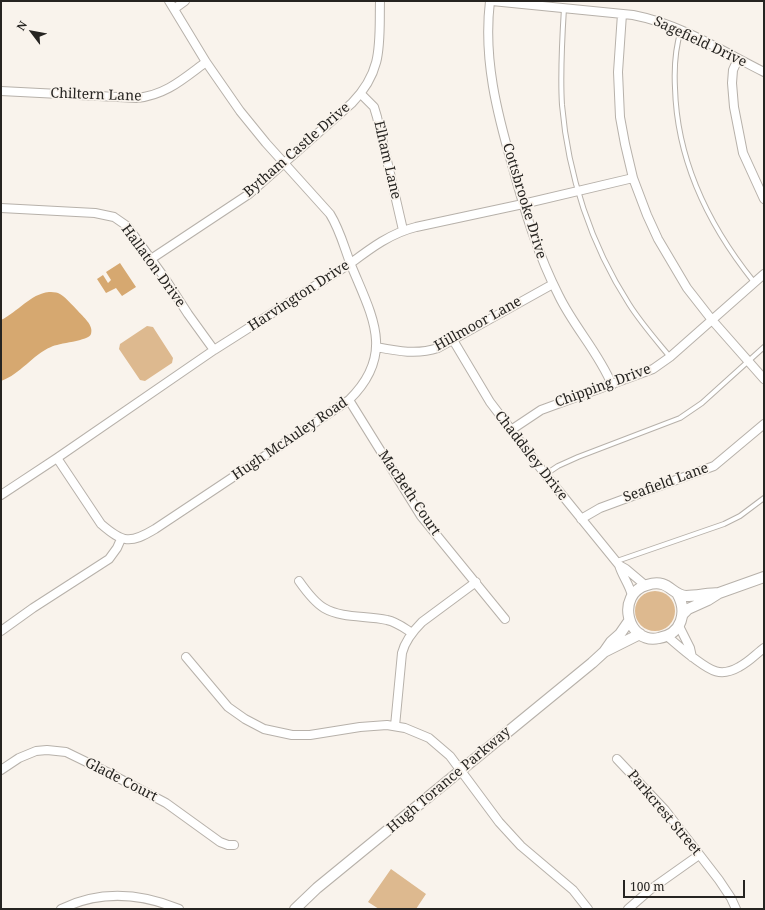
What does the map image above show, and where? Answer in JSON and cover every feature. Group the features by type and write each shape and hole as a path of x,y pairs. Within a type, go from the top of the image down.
{"street":[{"name":"Hugh McAuley Road","path":"121,538 133,540 148,532 349,400 367,378 373,364 376,347 375,328 364,294 336,224 330,214 240,111 206,62 169,1"},
{"path":"174,9 185,1"},
{"name":"Bytham Castle Drive","path":"151,259 249,194 361,94 368,85 378,58 380,1"},
{"name":"Sagefield Drive","path":"491,1 651,18 681,30 764,72"},
{"name":"Cottsbrooke Drive","path":"491,1 488,32 488,53 491,75 504,138 523,204 543,262 553,284 567,312 604,366 612,385"},
{"path":"622,14 618,58 620,117 633,178 658,239 687,288 712,320 764,379"},
{"path":"738,59 733,70 732,83 734,107 743,153 764,199"},
{"name":"Chiltern Lane","path":"1,91 129,98 150,97 170,88 206,62"},
{"name":"Elham Lane","path":"361,94 374,107 377,116 403,230"},
{"name":"Harvington Drive","path":"1,495 214,350 351,263 372,247 403,230 633,178"},
{"name":"Hallaton Drive","path":"1,208 80,212 104,214 114,217 127,226 214,350"},
{"name":"Chipping Drive","path":"511,430 541,410 653,370 670,357 764,274"},
{"name":"Hillmoor Lane","path":"376,347 395,351 428,352 453,340 553,284"},
{"name":"Chaddsley Drive","path":"453,340 490,402 545,474 618,564 632,596"},
{"name":"MacBeth Court","path":"349,400 421,516 505,618"},
{"name":"Seafield Lane","path":"581,519 600,508 714,466 764,424"},
{"path":"1,631 33,608 108,559 117,548 121,538 101,524 57,458"},
{"name":"Chaddsley Drive","path":"618,564 645,585"},
{"path":"683,614 688,609 719,593 764,577"},
{"path":"299,581 314,600 326,609 336,613 389,620 412,634"},
{"path":"395,726 402,653 405,644 412,634 431,615 476,582"},
{"path":"677,593 683,606 683,614 679,626 674,632 667,636 653,638 640,634 634,629 630,622 628,609 632,596 637,590 645,585 654,583 662,584 685,596 719,593"},
{"name":"Hugh Torance Parkway","path":"604,652 611,642 630,622"},
{"path":"679,626 690,648 692,657"},
{"name":"Hugh Torance Parkway","path":"295,909 317,888 604,652 640,634"},
{"path":"667,636 700,664 719,672 726,672 738,668 764,648"},
{"path":"186,657 228,707 245,720 264,729 292,735 310,735 372,725 395,726 416,732 429,738 450,756 499,822 521,846 573,890 588,909"},
{"name":"Glade Court","path":"1,770 19,758 36,751 48,750 66,752 166,803 220,842 234,845"},
{"name":"Parkcrest Street","path":"617,759 665,810 731,898 736,909"},
{"path":"628,909 651,889 699,855"},
{"path":"61,909 81,901 113,896 138,897 163,906 179,909"}],"lane":[{"path":"564,8 561,73 562,104 570,161 578,191 590,226 613,275 629,304 670,357"},
{"path":"681,30 676,50 674,74 675,105 684,152 699,195 712,221 738,262 754,282"},
{"path":"545,474 578,456 680,418 702,403 764,347"},
{"path":"618,564 724,524 740,516 764,498"}],"shaded area":[{"path":"120,263 136,287 122,296 116,288 106,293 97,279 103,275 108,283 111,280 106,272"},
{"path":"49,292 55,292 63,296 88,321 92,331 91,334 85,338 44,350 15,374 1,381 1,320 36,296"},
{"path":"147,326 153,327 173,358 172,363 145,381 140,380 119,349 120,344"},
{"path":"659,591 666,594 672,600 675,611 674,619 666,628 659,631 651,631 644,628 636,619 635,607 638,600 647,592"},
{"path":"391,869 426,894 416,909 379,909 368,902"}]}
